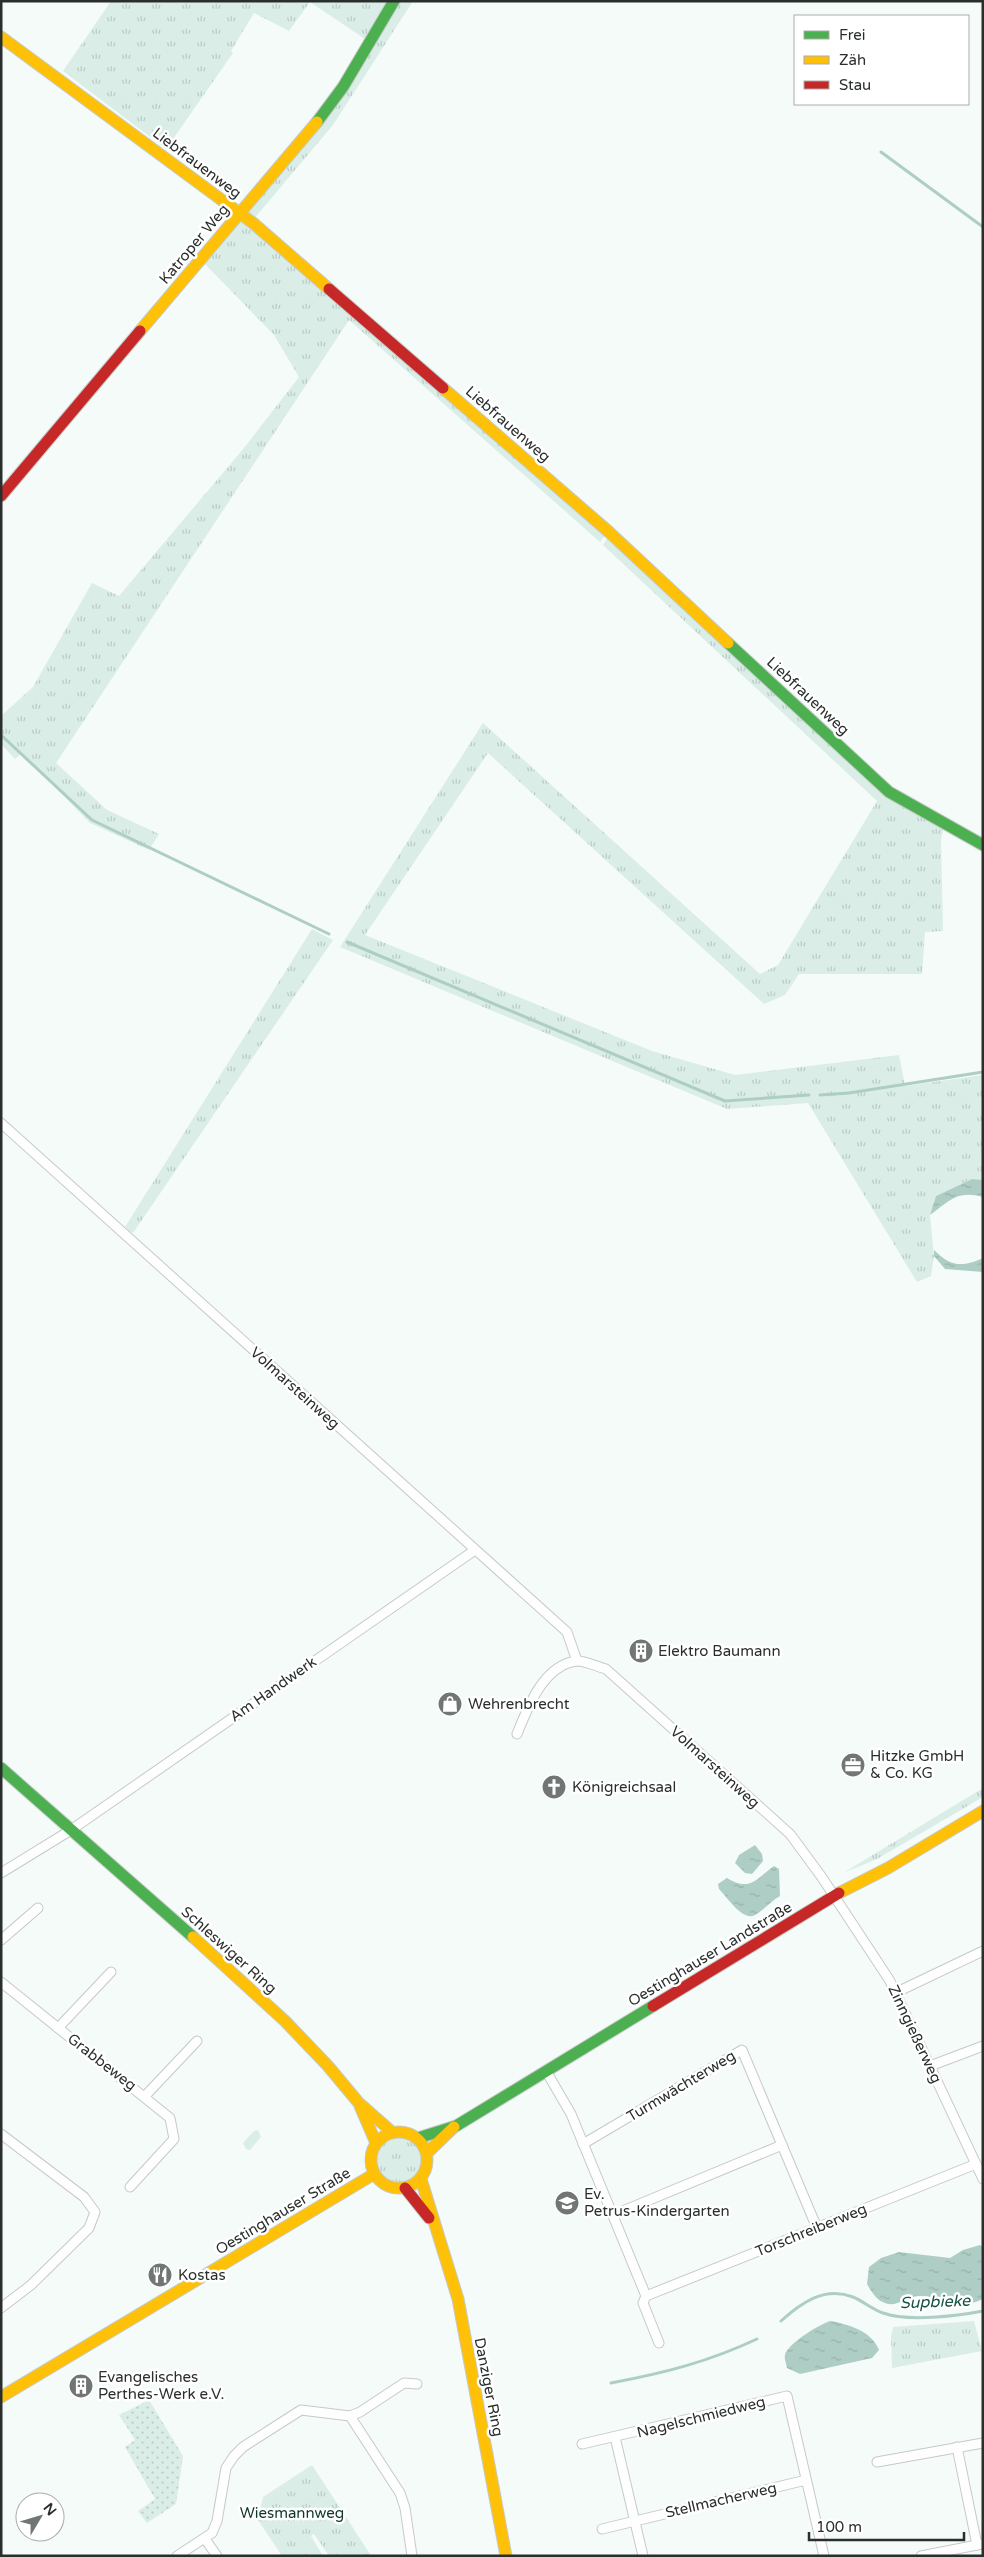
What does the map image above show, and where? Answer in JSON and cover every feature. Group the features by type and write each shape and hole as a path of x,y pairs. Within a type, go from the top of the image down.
{"street":[{"name":"Katroper Weg","path":"1,496 335,98 394,1"},
{"name":"Liebfrauenweg","path":"1,37 253,222 609,532 889,792 983,845"},
{"name":"Volmarsteinweg","path":"1,1123 567,1632 577,1661 606,1669 790,1834 834,1896"},
{"name":"Am Handwerk","path":"1,1873 70,1830 475,1550"},
{"path":"517,1734 531,1700 556,1669 577,1661"},
{"name":"Schleswiger Ring","path":"1,1768 205,1947 285,2021 328,2066 358,2102 392,2132"},
{"name":"Oestinghauser Landstraße","path":"427,2154 456,2126 834,1896 888,1868 983,1811"},
{"name":"Zinngießerweg","path":"834,1896 895,1993 983,2179"},
{"path":"1,1940 38,1908"},
{"path":"895,1993 983,1951"},
{"name":"Grabbeweg","path":"58,2028 111,1972"},
{"name":"Grabbeweg","path":"1,1982 170,2118 174,2138 130,2187"},
{"name":"Grabbeweg","path":"145,2096 197,2041"},
{"path":"930,2066 983,2046"},
{"name":"Turmwächterweg","path":"583,2144 742,2050 817,2228"},
{"path":"546,2071 571,2114 613,2215 646,2296 643,2302 659,2343"},
{"name":"Schleswiger Ring","path":"358,2102 376,2143"},
{"name":"Oestinghauser Landstraße","path":"418,2138 456,2126"},
{"path":"401,2131 418,2138 427,2154 426,2171 421,2179 406,2188 388,2186 374,2174 371,2164 371,2153 376,2143 392,2132 401,2131"},
{"path":"1,2134 84,2197 95,2212 89,2228 32,2285 1,2308"},
{"path":"613,2215 782,2145"},
{"name":"Torschreiberweg","path":"646,2296 976,2164"},
{"name":"Oestinghauser Straße","path":"1,2397 374,2174"},
{"name":"Danziger Ring","path":"421,2179 458,2299 506,2556"},
{"name":"Danziger Ring","path":"406,2188 435,2225"},
{"path":"177,2556 212,2533 217,2521 226,2468 243,2447 301,2410 350,2416 360,2412 404,2383 417,2384"},
{"name":"Nagelschmiedweg","path":"582,2444 787,2396 806,2480"},
{"path":"350,2416 400,2494 405,2508 412,2556"},
{"name":"Nagelschmiedweg","path":"615,2437 643,2556"},
{"path":"877,2462 983,2442"},
{"path":"920,2556 942,2554 980,2544 957,2447"},
{"path":"806,2480 824,2556"},
{"name":"Stellmacherweg","path":"602,2528 806,2480"},
{"path":"205,2539 217,2556"}],"green space":[{"path":"111,1 388,1 365,39 310,2 289,31 254,13 231,51 233,53 166,149 63,71"},
{"path":"397,1 413,1 333,125 253,220 243,214 337,100"},
{"path":"240,216 608,532 600,542 349,320 56,763 107,810 159,834 149,850 90,823 22,753 15,759 1,744 1,716 33,687 92,583 119,596 244,448 299,377 274,335 202,261"},
{"path":"610,534 888,794 944,825 941,840 943,931 925,932 922,974 799,974 785,995 764,1004 488,753 365,935 652,1051 735,1075 899,1055 905,1086 983,1075 983,1180 972,1179 936,1196 930,1215 934,1256 931,1276 917,1282 808,1103 727,1109 340,947 483,723 760,974 778,965 877,801 603,545"},
{"path":"312,929 333,940 133,1233 125,1227"},
{"path":"983,1788 983,1797 877,1859 843,1873"},
{"path":"258,2130 261,2137 250,2150 246,2149 243,2143 254,2131"},
{"path":"395,2138 403,2138 415,2144 421,2160 415,2176 403,2182 395,2182 383,2176 377,2164 377,2156 383,2144"},
{"path":"974,2321 982,2351 892,2368 891,2337 893,2327"},
{"path":"149,2400 183,2456 176,2504 147,2523 138,2511 155,2499 125,2447 135,2440 119,2415"},
{"name":"Wiesmannweg","path":"312,2465 370,2556 329,2556 314,2534 311,2536 323,2556 282,2556 258,2520 263,2497"}],"water":[{"path":"972,1179 983,1180 983,1197 966,1195 954,1198 930,1215 936,1196"},
{"path":"934,1250 945,1259 956,1264 968,1263 983,1258 983,1272 945,1269 934,1256"},
{"path":"755,1845 762,1854 763,1861 752,1874 745,1873 735,1863 739,1855"},
{"path":"774,1866 779,1869 780,1896 755,1915 745,1915 740,1912 719,1889 718,1884 727,1878 735,1882 747,1884"},
{"path":"980,2245 983,2247 983,2299 975,2302 959,2303 918,2296 889,2304 876,2298 867,2284 869,2267 881,2258 899,2252 950,2258 963,2250"},
{"path":"830,2321 852,2326 865,2333 876,2343 879,2350 872,2358 800,2374 787,2368 785,2356 790,2347 806,2334"}],"waterway":[{"path":"881,152 983,227"},
{"path":"1,735 92,820 329,934"},
{"path":"347,942 725,1101 809,1095"},
{"path":"820,1095 849,1093 983,1072"},
{"name":"Supbieke","path":"781,2321 797,2308 814,2298 832,2294 853,2297 879,2312 893,2316 919,2318 983,2311"},
{"name":"Supbieke","path":"611,2383 686,2366 757,2339"}],"traffic: fast":[{"path":"317,122 343,87 394,1"},
{"path":"728,643 889,792 983,845"},
{"path":"1,1768 193,1937"},
{"path":"418,2138 456,2126 653,2006"}],"traffic: slow":[{"path":"1,37 253,223 329,289"},
{"path":"140,331 317,122"},
{"path":"443,388 609,532 728,643"},
{"path":"839,1893 888,1868 983,1811"},
{"path":"193,1937 285,2021 328,2066 358,2102 392,2132"},
{"path":"360,2106 376,2143"},
{"path":"427,2153 454,2127"},
{"path":"393,2132 405,2132 415,2136 423,2144 427,2160 423,2176 415,2184 405,2188 393,2188 383,2184 375,2176 371,2166 371,2154 375,2144 383,2136 393,2132"},
{"path":"1,2397 374,2174"},
{"path":"421,2179 458,2299 506,2556"}],"traffic: jam":[{"path":"329,289 443,388"},
{"path":"1,496 140,331"},
{"path":"653,2006 839,1893"},
{"path":"405,2188 429,2218"}],"place":[{"name":"Elektro Baumann","path":"641,1651"},
{"name":"Wehrenbrecht","path":"450,1704"},
{"name":"Hitzke GmbH & Co. KG","path":"853,1765"},
{"name":"Königreichsaal","path":"554,1787"},
{"name":"Ev. Petrus-Kindergarten","path":"567,2203"},
{"name":"Kostas","path":"160,2275"},
{"name":"Evangelisches Perthes-Werk e.V.","path":"81,2386"}]}
